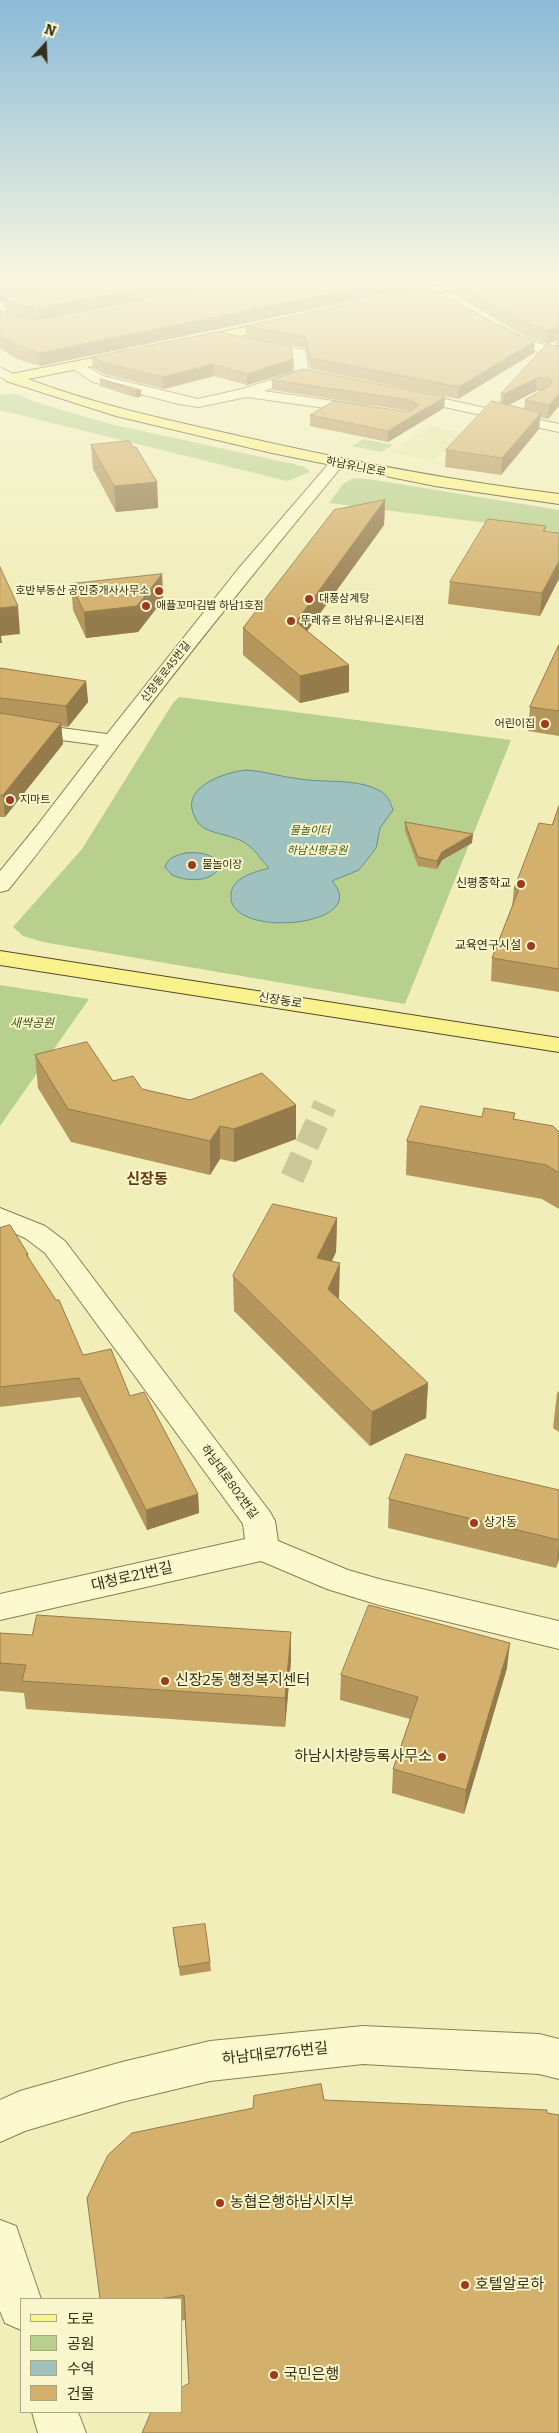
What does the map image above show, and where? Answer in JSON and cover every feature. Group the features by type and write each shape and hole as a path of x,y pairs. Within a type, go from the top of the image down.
{"main road":[{"name":"하남유니온로","path":"53,394 94,406 337,463 423,480 559,499"},
{"name":"신장동로","path":"0,958 559,1045"}],"street":[{"path":"154,394 198,403 243,394"},
{"path":"250,394 381,412"},
{"path":"399,394 559,428"},
{"path":"505,415 527,404"},
{"name":"신장동로45번길","path":"0,885 44,832 112,740 245,572 337,463"},
{"path":"0,726 112,740"},
{"name":"하남대로802번길","path":"4,1221 35,1232 55,1247 259,1521 263,1548"},
{"path":"263,1548 339,1580 379,1592 559,1635"},
{"name":"대청로21번길","path":"0,1607 263,1548"},
{"name":"하남대로776번길","path":"0,2121 20,2112 122,2082 210,2061 363,2046 539,2054 559,2058"},
{"path":"0,2242 20,2304"},
{"path":"55,2413 62,2433"}],"green space":[{"path":"18,394 35,402 110,424 305,467 310,472 287,481 0,410 0,395"},
{"path":"430,426 470,434 430,461 389,452"},
{"path":"364,439 393,445 381,452 352,446"},
{"path":"353,478 559,510 559,532 329,503 343,484"},
{"name":"하남신평공원","path":"179,697 511,740 405,1004 43,942 23,936 13,927 82,849 173,703"},
{"name":"새싹공원","path":"0,985 89,999 0,1126"}],"water":[{"name":"물놀이터","path":"246,770 300,779 361,784 385,794 391,804 393,810 380,828 376,848 359,870 332,881 340,897 333,909 317,918 296,922 272,922 251,918 236,909 231,895 236,883 252,873 269,868 254,850 242,841 213,832 199,824 193,813 192,803 194,795 208,782 218,777"},
{"name":"물놀이장","path":"186,853 200,853 212,857 219,863 218,870 208,877 196,880 172,875 165,867 166,864 173,857"}],"building":[{"path":"365,394 427,394 445,397 388,431 310,415 334,401 409,412 418,405 410,400"},
{"path":"537,394 559,394 549,405 525,400"},
{"path":"492,401 541,413 502,458 446,450"},
{"path":"129,441 133,447 136,447 157,482 114,486 91,445"},
{"path":"385,500 296,622 349,665 300,676 243,628 334,510"},
{"path":"488,519 546,526 543,531 559,533 559,561 542,593 450,582"},
{"path":"0,567 18,606 0,608"},
{"path":"162,574 137,606 84,612 71,584"},
{"path":"559,645 559,711 530,707"},
{"path":"0,668 86,681 66,706 0,698"},
{"path":"0,713 61,723 3,795 0,795"},
{"path":"559,806 559,969 492,958 519,889 514,889 539,823 552,825"},
{"path":"405,822 473,834 442,852 437,861 418,857"},
{"path":"87,1042 113,1081 133,1076 142,1089 190,1100 262,1073 296,1105 234,1129 220,1126 210,1141 68,1109 35,1055"},
{"path":"421,1106 482,1117 484,1108 515,1113 513,1119 553,1126 559,1132 559,1173 546,1165 407,1141"},
{"path":"273,1204 337,1218 317,1258 340,1263 328,1289 428,1383 372,1412 233,1276"},
{"path":"10,1225 28,1254 26,1254 56,1300 59,1300 83,1355 111,1349 130,1396 144,1392 198,1494 146,1510 79,1378 0,1387 0,1228"},
{"path":"406,1454 559,1490 559,1540 389,1499"},
{"name":"하남시차량등록사무소","path":"369,1605 510,1643 466,1790 393,1769 418,1697 341,1675"},
{"path":"37,1615 291,1632 285,1698 22,1681 26,1665 0,1663 0,1633 32,1635"},
{"path":"205,1924 210,1962 179,1967 173,1928"},
{"path":"321,2084 324,2100 547,2110 547,2113 559,2115 559,2433 142,2433 151,2413 182,2413 182,2387 189,2383 184,2295 166,2298 100,2298 87,2198 108,2155 132,2133 253,2108 254,2096"}],"tunnel":[{"path":"292,1178 325,1105"}],"place":[{"name":"호반부동산 공인중개사사무소","path":"159,591"},
{"name":"대풍삼계탕","path":"309,599"},
{"name":"애플꼬마김밥 하남1호점","path":"146,606"},
{"name":"뚜레쥬르 하남유니온시티점","path":"291,621"},
{"name":"어린이집","path":"545,724"},
{"name":"지마트","path":"10,800"},
{"name":"물놀이장","path":"192,865"},
{"name":"신평중학교","path":"521,884"},
{"name":"교육연구시설","path":"531,946"},
{"name":"상가동","path":"474,1523"},
{"name":"신장2동 행정복지센터","path":"165,1681"},
{"name":"하남시차량등록사무소","path":"442,1757"},
{"name":"농협은행하남시지부","path":"220,2203"},
{"name":"호텔알로하","path":"465,2285"},
{"name":"국민은행","path":"274,2375"}],"district":[{"name":"신장동","path":"147,1180"}]}
